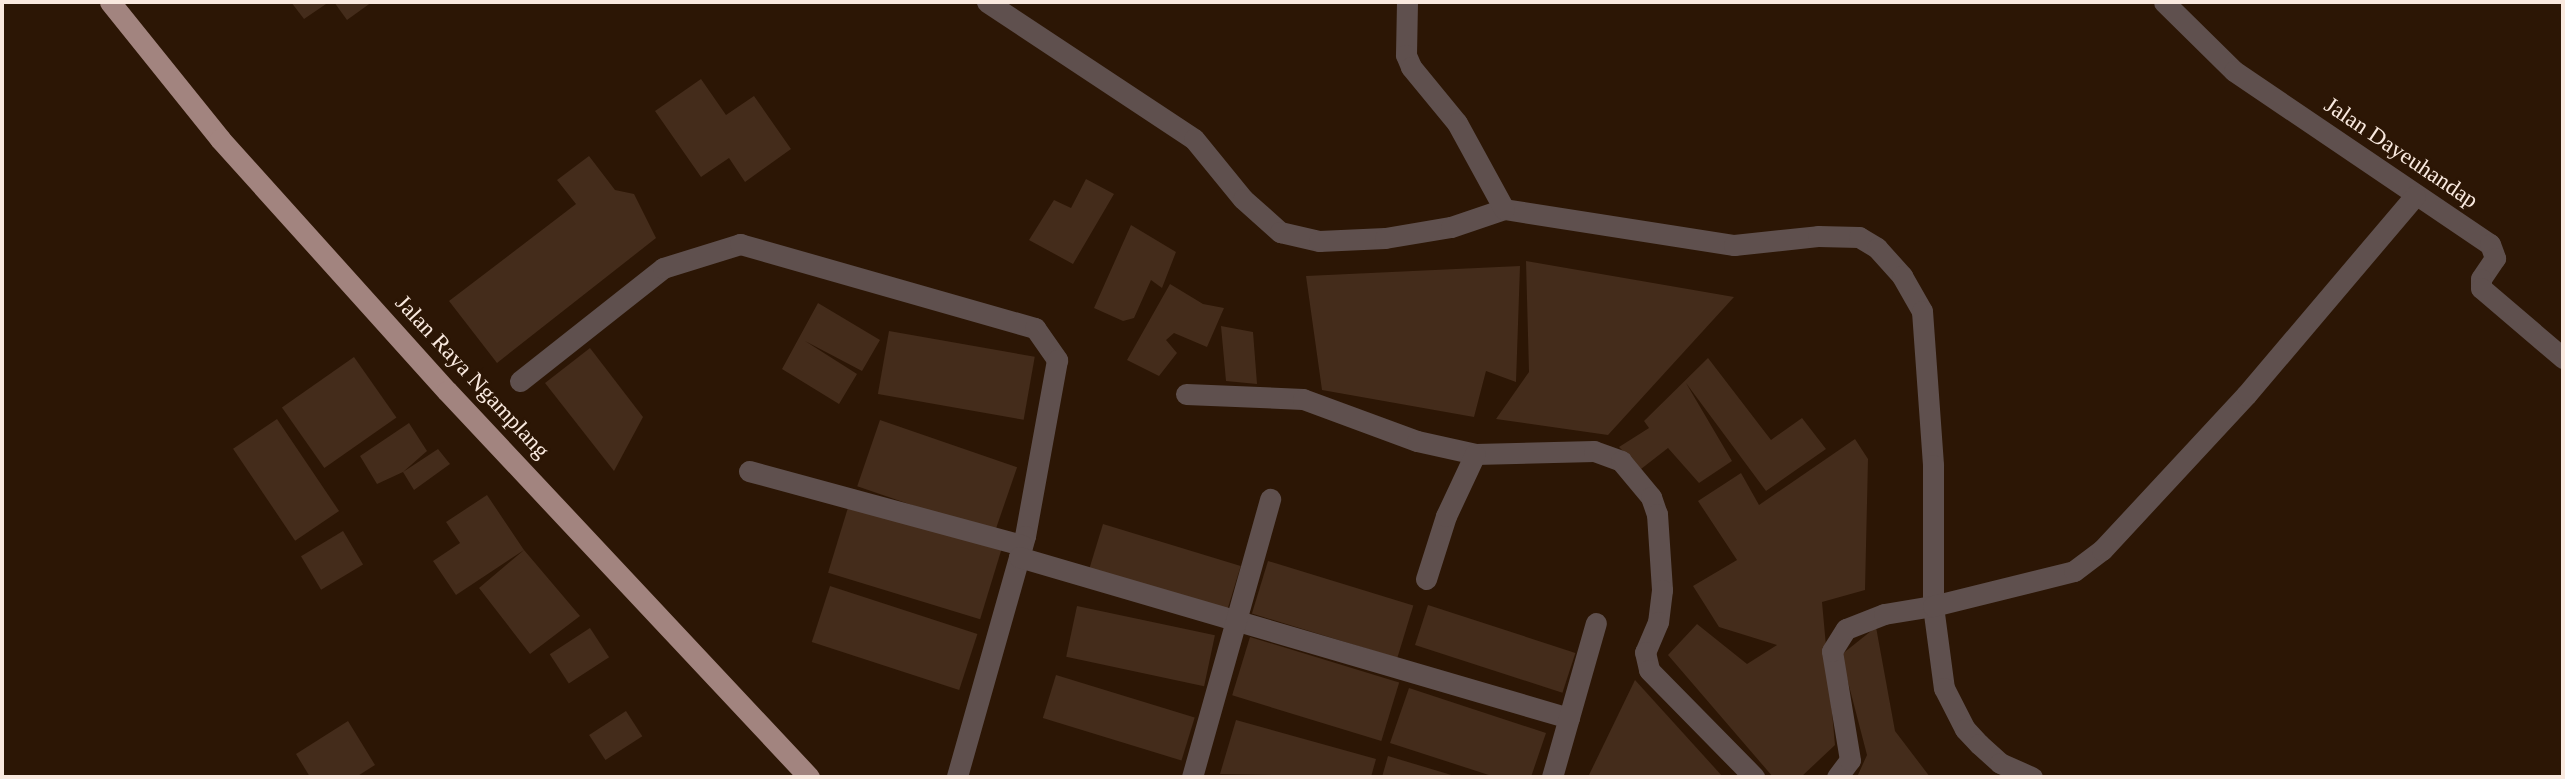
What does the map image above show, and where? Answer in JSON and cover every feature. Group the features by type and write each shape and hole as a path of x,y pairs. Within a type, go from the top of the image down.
{"main road":[{"name":"Jalan Raya Ngamplang","path":"110,2 187,102 356,290 808,777"}],"street":[{"path":"987,2 1194,139 1243,199 1280,232 1318,241 1385,238 1451,227 1504,209 1734,245 1818,236 1859,237 1877,248 1902,276 1922,311 1933,465 1924,608 1944,688 1960,719 2000,763 2032,777"},
{"path":"1407,2 1406,55 1411,68 1457,123 1504,209"},
{"name":"Jalan Dayeuhandap","path":"2164,2 2234,71 2490,244 2495,258 2480,279 2481,288 2563,358"},
{"path":"1837,777 1850,760 1850,749 1840,715 1833,645 1856,621 1924,608 2074,571 2102,550 2246,395 2415,195"},
{"path":"520,381 663,268 740,244 1035,328 1057,360 1021,551 957,777"},
{"path":"1186,394 1303,399 1417,441 1475,454 1594,451 1621,461 1639,480 1657,514 1662,590 1646,662 1654,676 1754,777"},
{"path":"1426,579 1446,516 1475,454"},
{"path":"749,471 1021,551 1236,623 1569,718"},
{"path":"1192,777 1270,499"},
{"path":"1552,777 1596,623"}],"building":[{"path":"291,2 329,2 304,19"},
{"path":"334,2 372,2 347,20"},
{"path":"701,79 726,115 754,96 791,149 745,182 729,158 701,177 655,111"},
{"path":"589,156 615,190 634,194 656,238 497,363 449,301 576,204 557,180"},
{"path":"1086,179 1114,194 1073,264 1029,240 1054,200 1071,208"},
{"path":"1131,225 1176,252 1162,288 1151,280 1134,318 1123,321 1094,308"},
{"path":"1526,261 1734,297 1608,435 1496,419 1529,372"},
{"path":"1520,266 1516,382 1486,371 1474,417 1322,390 1306,276"},
{"path":"1170,284 1203,304 1224,308 1207,347 1174,333 1166,340 1177,353 1159,376 1127,360"},
{"path":"818,303 880,340 862,371 805,341 857,374 839,404 782,369"},
{"path":"1221,326 1253,332 1257,384 1226,381"},
{"path":"889,331 1035,357 1024,420 878,394"},
{"path":"590,348 643,417 614,471 545,383"},
{"path":"354,357 396,418 324,468 282,407"},
{"path":"1708,358 1771,440 1802,418 1826,449 1766,491 1686,383 1732,461 1699,483 1668,448 1641,469 1619,447 1649,428 1644,421"},
{"path":"277,419 339,511 295,541 233,449"},
{"path":"880,420 1017,467 994,533 857,486"},
{"path":"409,423 427,451 403,472 377,484 360,456"},
{"path":"1855,439 1868,459 1865,590 1822,602 1835,745 1801,777 1773,777 1668,655 1697,624 1747,664 1777,645 1719,627 1693,586 1737,560 1698,501 1741,473 1759,505"},
{"path":"438,449 450,464 414,490 403,472"},
{"path":"487,495 524,550 456,595 433,561 460,543 446,522"},
{"path":"850,501 1002,547 980,619 828,573"},
{"path":"1103,524 1241,566 1227,612 1089,570"},
{"path":"343,531 363,564 321,590 301,556"},
{"path":"524,550 580,616 530,654 479,588"},
{"path":"1268,561 1413,605 1397,658 1252,614"},
{"path":"830,586 977,634 959,690 812,642"},
{"path":"1428,605 1575,653 1562,693 1415,645"},
{"path":"1077,606 1215,635 1204,686 1066,657"},
{"path":"1876,627 1895,731 1930,777 1857,777 1867,755 1841,655"},
{"path":"590,628 609,657 569,683 550,654"},
{"path":"1250,637 1399,683 1381,741 1232,695"},
{"path":"1056,675 1195,717 1182,760 1043,718"},
{"path":"1635,680 1723,777 1588,777"},
{"path":"1409,688 1546,733 1531,777 1495,777 1390,743"},
{"path":"626,711 642,736 605,760 589,735"},
{"path":"1236,720 1376,759 1371,777 1220,774"},
{"path":"348,721 375,765 356,777 310,777 296,754"},
{"path":"1388,756 1458,777 1382,777"}]}
